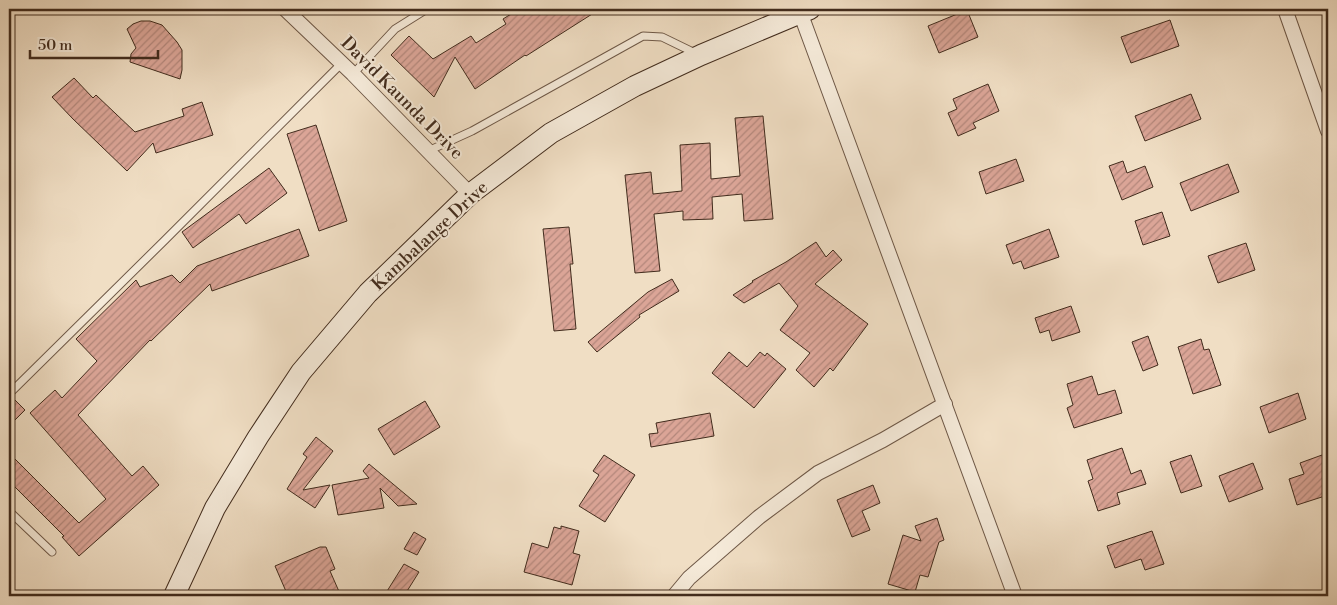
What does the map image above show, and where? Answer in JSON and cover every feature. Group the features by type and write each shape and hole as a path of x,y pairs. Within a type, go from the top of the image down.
{"street":[{"name":"David Kaunda Drive","path":"285,9 342,63 470,194"},
{"path":"1285,9 1328,131"},
{"path":"803,10 1015,596"},
{"name":"Kambalange Drive","path":"174,596 215,508 258,437 301,372 368,293 470,194 551,133 635,86 803,10"},
{"path":"674,596 689,578 759,517 818,473 883,440 945,404"}],"lane":[{"path":"353,74 395,29 427,9"},
{"path":"428,151 472,132 643,36 662,37 701,56"},
{"path":"9,394 342,63"},
{"path":"9,512 52,552"}],"building":[{"path":"519,9 600,9 525,55 475,89 455,57 434,97 391,55 409,36 433,59 471,36 476,43 506,24 503,19"},
{"path":"967,10 978,37 939,53 928,26"},
{"path":"1170,20 1179,46 1131,63 1121,37"},
{"path":"141,21 150,21 162,25 177,42 182,50 180,79 130,62 131,54 136,48 127,29"},
{"path":"74,78 93,98 96,95 135,132 184,116 182,109 202,102 213,135 156,153 153,143 127,171 52,97"},
{"path":"988,84 999,111 973,123 976,128 958,136 948,113 957,109 953,99"},
{"path":"1191,94 1201,119 1145,141 1135,116"},
{"path":"763,116 773,219 744,221 742,194 712,197 713,219 683,220 683,211 654,214 660,271 635,273 625,175 651,172 653,194 682,191 680,145 710,143 711,179 740,176 735,118"},
{"path":"316,125 347,221 319,231 287,134"},
{"path":"1016,159 1024,181 986,194 979,172"},
{"path":"1123,161 1127,173 1145,166 1153,187 1122,200 1109,166"},
{"path":"1228,164 1239,192 1191,211 1180,183"},
{"path":"269,168 287,193 246,224 239,214 193,248 182,232"},
{"path":"1162,212 1170,236 1143,245 1135,221"},
{"path":"569,227 573,264 570,264 576,329 554,331 543,229"},
{"path":"299,229 309,256 212,291 210,284 150,340 78,415 132,476 143,466 159,485 79,556 62,537 64,536 9,481 9,453 79,523 106,499 30,413 55,390 62,398 97,361 76,339 136,280 140,287 172,275 180,283 197,266"},
{"path":"1049,229 1059,257 1024,269 1021,261 1013,264 1006,245"},
{"path":"816,242 826,257 833,250 842,260 815,284 868,324 833,371 830,368 814,387 796,370 810,353 780,330 798,306 779,283 744,303 733,295 752,281"},
{"path":"1246,243 1255,270 1218,283 1208,256"},
{"path":"672,279 679,291 639,315 640,317 597,352 588,342 648,292"},
{"path":"1071,306 1080,332 1052,341 1049,330 1040,333 1035,318"},
{"path":"1148,336 1158,365 1143,371 1132,342"},
{"path":"1201,339 1204,350 1209,349 1221,385 1193,394 1178,347"},
{"path":"729,352 747,367 760,352 765,356 767,353 786,369 754,408 712,373"},
{"path":"1092,376 1098,395 1115,390 1122,413 1074,428 1067,408 1073,405 1067,384"},
{"path":"1298,393 1306,419 1269,433 1260,407"},
{"path":"13,398 25,410 9,426 9,399"},
{"path":"425,401 440,427 394,455 378,429"},
{"path":"710,413 714,436 651,447 649,434 658,433 656,423"},
{"path":"316,437 333,451 303,490 330,485 315,508 287,489 307,457 303,454"},
{"path":"1122,448 1131,474 1141,470 1146,484 1117,493 1120,504 1098,511 1088,481 1093,479 1087,460"},
{"path":"604,455 635,475 605,522 579,506 599,475 593,471"},
{"path":"1191,455 1202,486 1181,493 1170,462"},
{"path":"1322,455 1328,474 1328,495 1297,505 1289,479 1304,474 1300,463"},
{"path":"1253,463 1263,489 1229,502 1219,476"},
{"path":"369,464 417,504 398,506 380,488 384,508 338,515 332,485 369,478 363,471"},
{"path":"873,485 880,503 862,511 870,530 852,537 837,500"},
{"path":"937,518 944,540 939,542 928,577 920,575 915,592 888,584 903,535 921,541 915,526"},
{"path":"561,526 579,531 573,553 580,555 572,585 524,572 532,543 548,548 554,527 561,529"},
{"path":"1152,531 1164,564 1145,570 1141,559 1115,568 1107,546"},
{"path":"414,532 426,539 417,555 404,549"},
{"path":"320,547 326,547 335,569 330,571 341,596 288,596 275,566"},
{"path":"404,564 419,572 404,596 384,596"}]}
